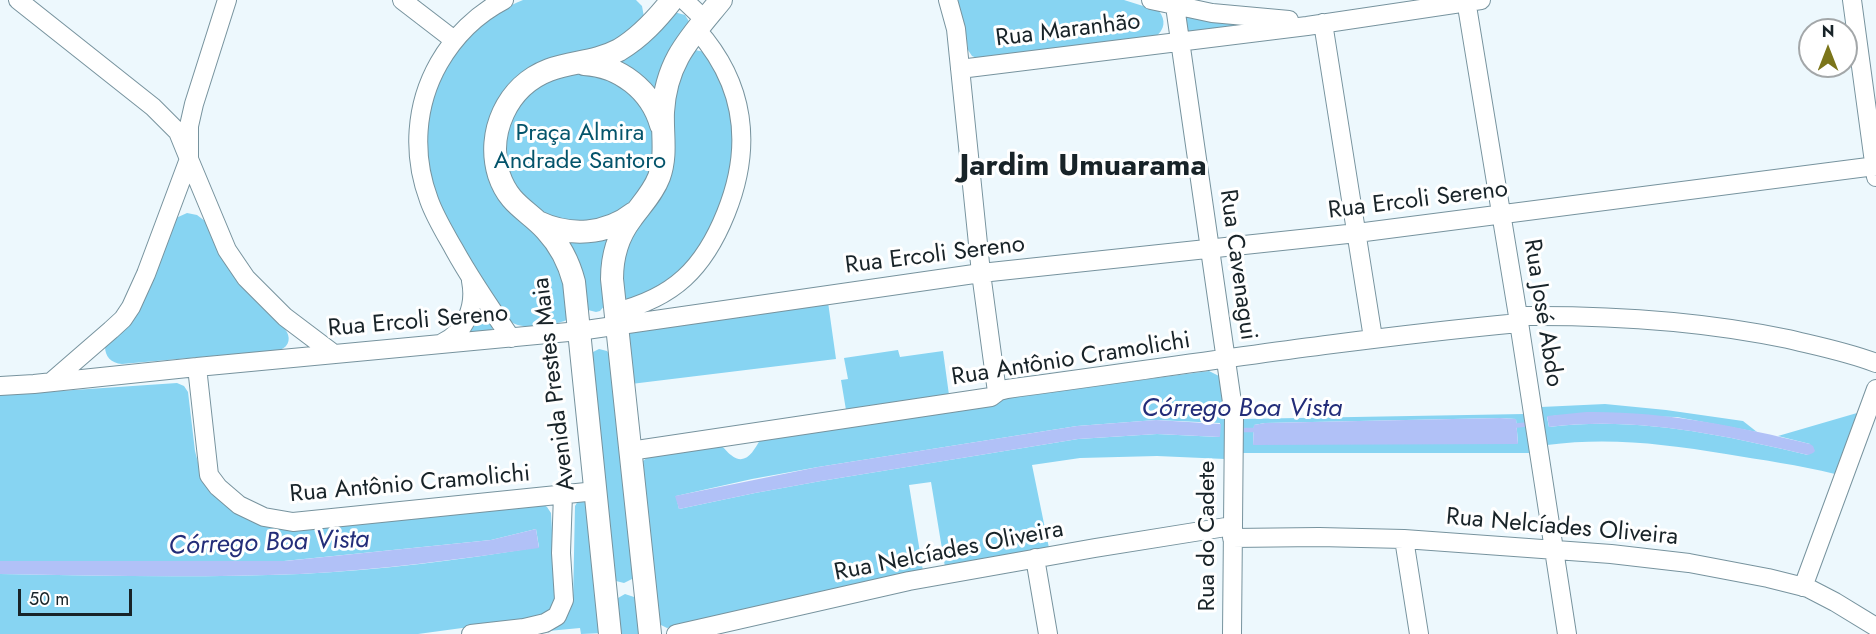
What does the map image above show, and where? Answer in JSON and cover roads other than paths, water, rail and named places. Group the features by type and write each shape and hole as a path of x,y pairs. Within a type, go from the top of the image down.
{"street":[{"path":"18,0 153,107 178,132 227,250 246,278 285,317 334,354"},
{"path":"51,382 123,319 131,307 146,274 189,159 189,126 194,104 227,0"},
{"path":"402,0 454,40"},
{"path":"504,0 483,13 454,40 434,72 422,108 418,146 419,165 429,202 467,273 511,338"},
{"path":"650,634 612,279 613,261 621,235 651,192 660,174 664,153 663,113 669,73 684,46 721,0"},
{"path":"948,0 956,29 981,273 997,392"},
{"name":"Rua Maranhão","path":"1151,0 1248,18 1323,23"},
{"path":"1852,0 1876,170"},
{"name":"Rua Maranhão","path":"960,69 1323,23 1471,1"},
{"name":"Rua José Abdo","path":"1471,1 1501,215 1567,634"},
{"path":"616,318 676,285 698,265 716,237 733,197 742,159 741,121 734,91 722,64 701,25 670,2"},
{"name":"Avenida Prestes Maia","path":"610,634 577,294 571,270 556,243 537,221 513,201 505,189 496,163 496,134 505,108 523,86 547,70 604,56 632,42 645,31 670,2"},
{"name":"Rua Cavenagui","path":"1175,6 1234,416 1233,431"},
{"path":"1323,23 1373,338"},
{"path":"576,64 607,69 626,77 637,86 654,107 663,132"},
{"name":"Rua Ercoli Sereno","path":"0,386 579,331 616,318 682,315 981,273 1357,233 1876,170"},
{"path":"537,221 561,230 588,232 615,225 638,209"},
{"path":"438,345 463,327 471,310 473,290 467,273"},
{"path":"676,285 684,299 682,315"},
{"name":"Rua Antônio Cramolichi","path":"630,451 991,397 1007,389 1519,319 1584,315 1711,325 1808,344 1876,363"},
{"name":"Rua Antônio Cramolichi","path":"197,366 209,475 228,497 245,509 264,517 293,522 596,491"},
{"path":"1803,587 1876,389"},
{"name":"Rua do Cadete","path":"1232,634 1233,431"},
{"path":"471,634 524,628 545,623 557,616 564,600 561,553 563,494"},
{"name":"Rua Nelcíades Oliveira","path":"676,634 909,581 1035,558 1232,532 1404,539 1611,554 1689,563 1803,587 1835,602 1876,627"},
{"path":"1404,539 1419,634"},
{"path":"1035,558 1048,634"},
{"path":"606,592 645,588"}],"waterway":[{"name":"Córrego Boa Vista","path":"1512,426 1531,424"},
{"name":"Córrego Boa Vista","path":"1239,430 1258,430"}],"district":[{"name":"Jardim Umuarama","path":"1083,168"}],"park label":[{"name":"Praça Almira Andrade Santoro","path":"580,148"}]}
